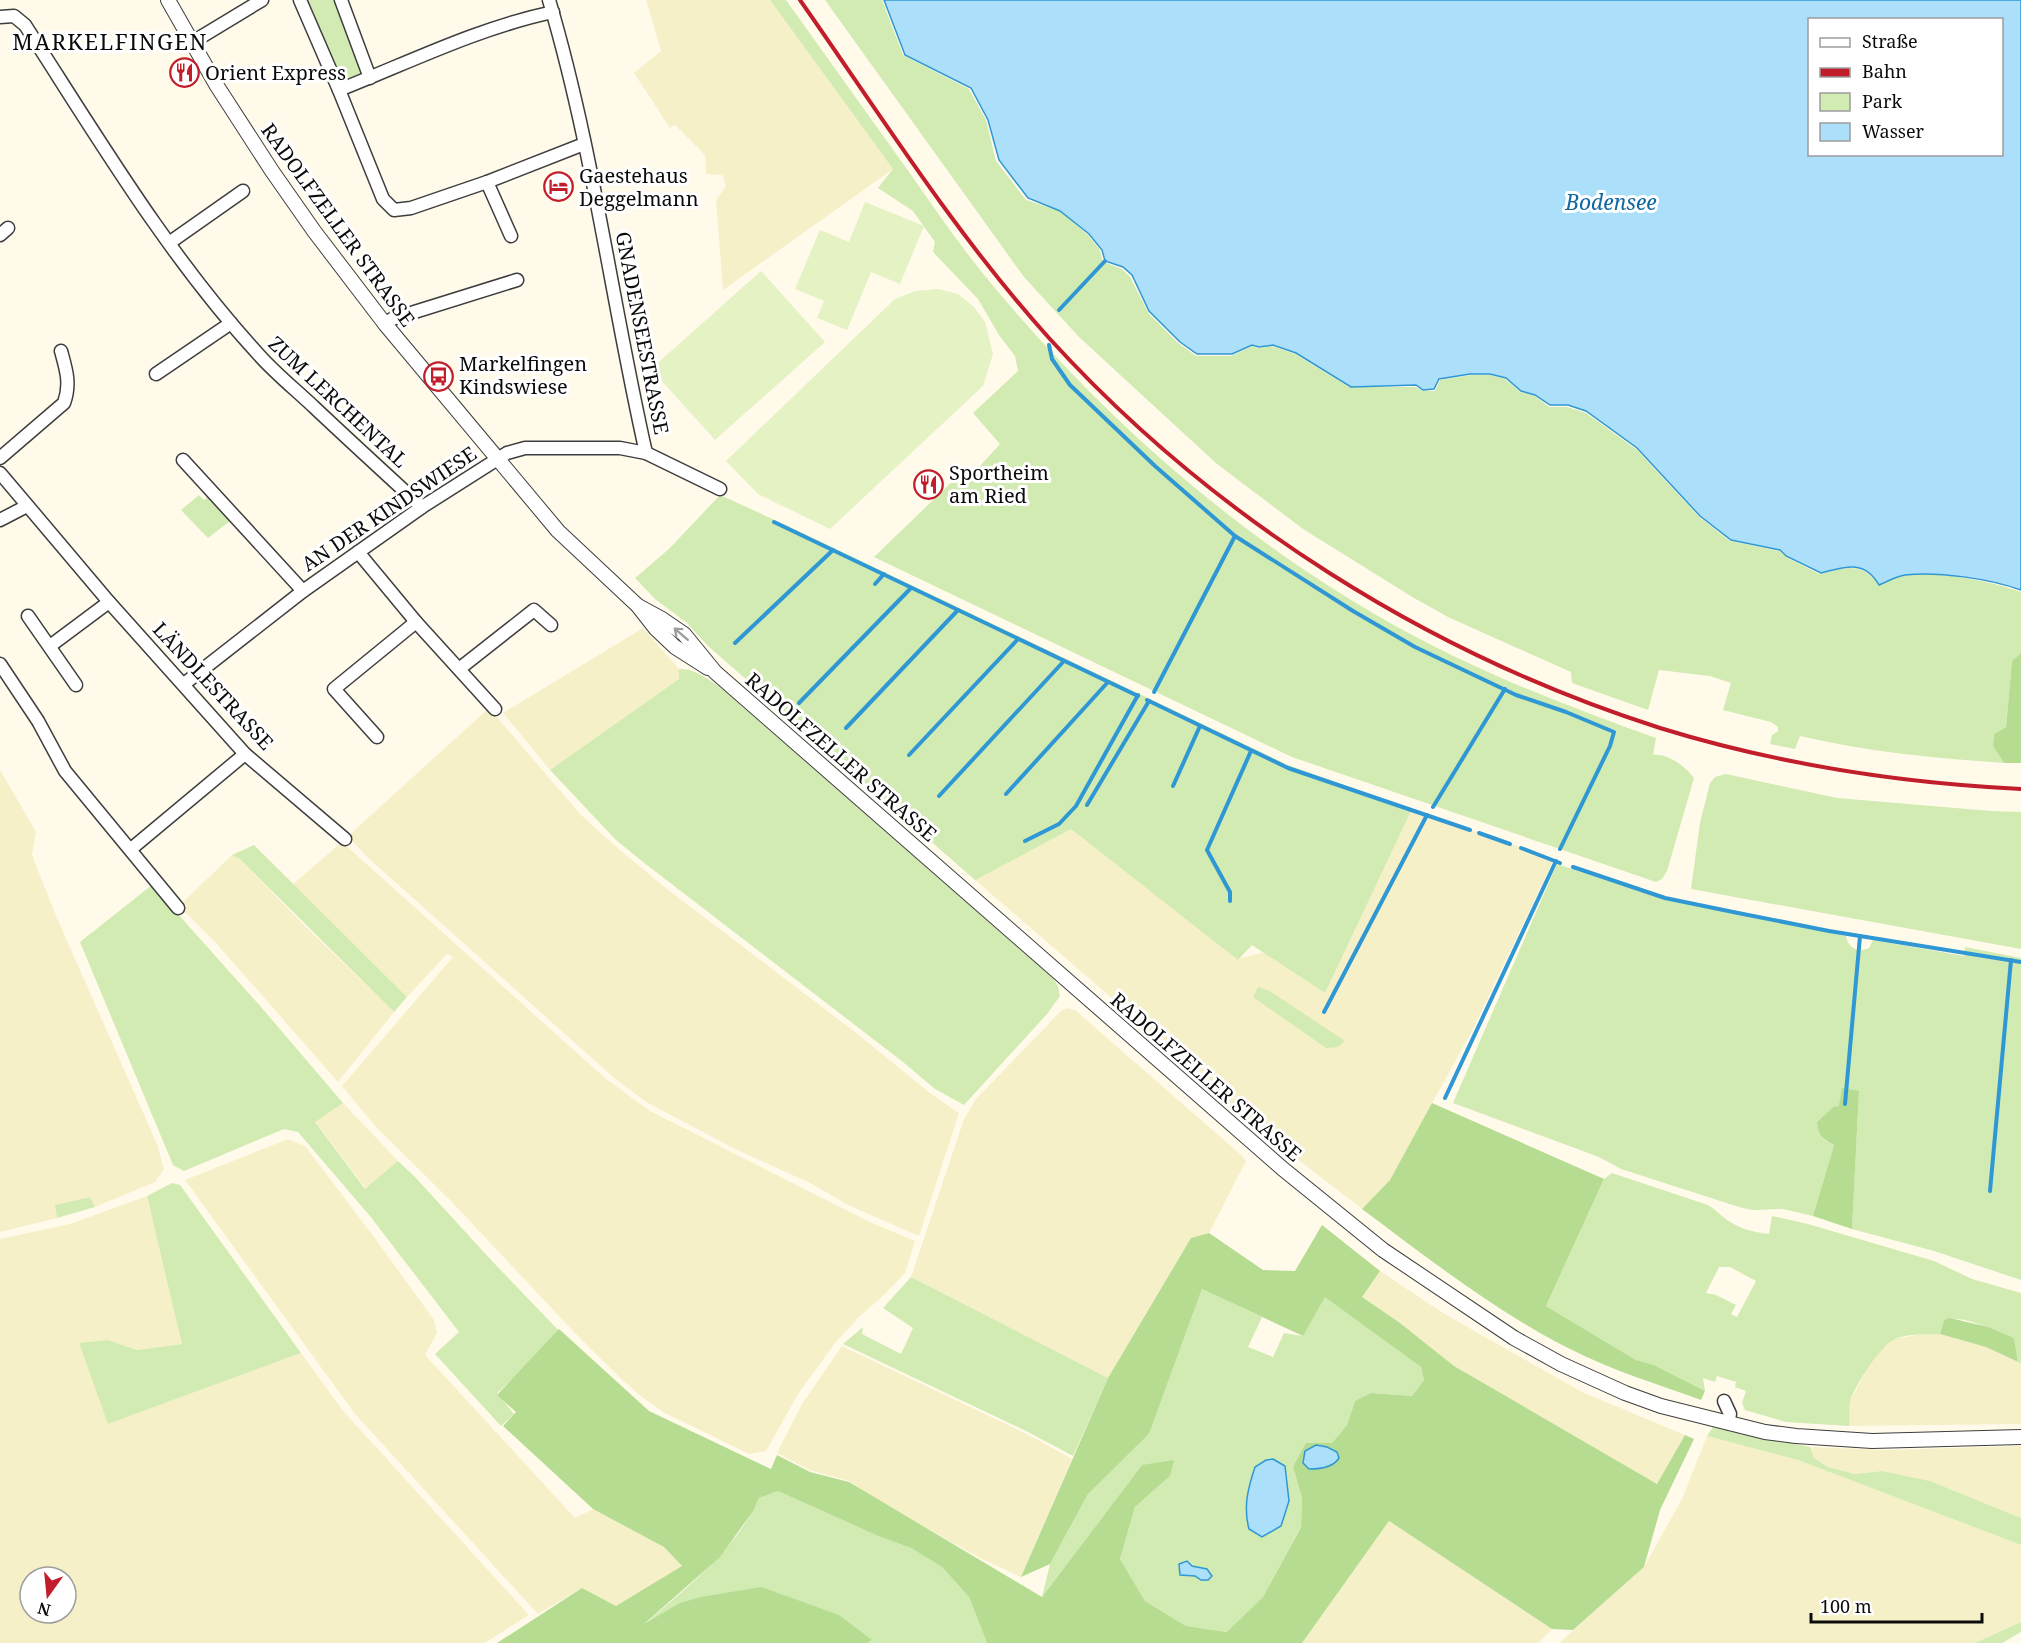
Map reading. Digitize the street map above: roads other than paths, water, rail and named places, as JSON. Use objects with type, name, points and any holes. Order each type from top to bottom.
[{"type":"street","name":"RADOLFZELLER STRASSE","points":[[168,0],[217,86],[314,231],[384,324],[558,531],[638,606],[684,634],[715,672],[1237,1131],[1335,1213],[1375,1244],[1514,1338],[1561,1364],[1660,1406],[1728,1423],[1796,1436],[1872,1441],[2021,1437]]},
{"type":"street","points":[[191,43],[262,0]]},
{"type":"street","points":[[300,0],[384,200],[394,210],[411,208],[487,182],[584,144]]},
{"type":"street","points":[[341,0],[370,78]]},
{"type":"street","points":[[339,90],[458,40],[551,6]]},
{"type":"street","name":"GNADENSEESTRASSE","points":[[551,6],[571,80],[646,453],[720,489]]},
{"type":"street","name":"ZUM LERCHENTAL","points":[[0,17],[14,16],[25,25],[129,186],[169,243],[260,356],[422,507]]},
{"type":"street","points":[[487,182],[511,236]]},
{"type":"street","points":[[169,243],[243,191]]},
{"type":"street","points":[[384,324],[392,319],[517,280]]},
{"type":"street","points":[[156,374],[231,322]]},
{"type":"street","points":[[0,459],[64,403],[68,392],[68,382],[61,351]]},
{"type":"street","points":[[497,459],[507,453],[525,448],[620,448],[646,453]]},
{"type":"street","name":"AN DER KINDSWIESE","points":[[184,684],[303,591],[422,507],[497,459]]},
{"type":"street","name":"AN DER KINDSWIESE","points":[[183,460],[303,591]]},
{"type":"street","name":"LÄNDLESTRASSE","points":[[0,473],[109,602],[245,754],[345,839]]},
{"type":"street","points":[[0,520],[27,506]]},
{"type":"street","points":[[358,552],[416,622],[495,710]]},
{"type":"street","points":[[50,646],[109,602]]},
{"type":"street","points":[[459,669],[534,610],[551,625]]},
{"type":"street","points":[[28,616],[76,685]]},
{"type":"street","points":[[377,737],[334,689],[416,622]]},
{"type":"street","points":[[0,664],[38,721],[65,771],[178,908]]},
{"type":"street","points":[[131,849],[245,754]]},
{"type":"street","points":[[1724,1401],[1730,1414],[1728,1423]]},
{"type":"water","name":"Bodensee","points":[[884,0],[2021,0],[2021,590],[1979,579],[1933,574],[1902,576],[1879,585],[1867,571],[1860,568],[1846,567],[1821,573],[1786,556],[1780,550],[1731,540],[1700,516],[1637,448],[1586,411],[1568,405],[1550,405],[1535,395],[1521,391],[1506,378],[1490,374],[1470,374],[1439,379],[1434,389],[1423,390],[1416,385],[1351,387],[1296,353],[1273,345],[1259,347],[1252,345],[1232,354],[1197,354],[1180,342],[1149,311],[1132,275],[1123,267],[1105,261],[1102,250],[1089,234],[1060,211],[1028,198],[999,160],[988,120],[971,88],[905,55]]},
{"type":"water","points":[[1316,1445],[1337,1452],[1339,1458],[1330,1466],[1309,1469],[1303,1463],[1305,1451]]},
{"type":"water","points":[[1273,1459],[1285,1466],[1289,1501],[1281,1526],[1262,1537],[1249,1529],[1246,1513],[1247,1498],[1255,1467],[1266,1460]]},
{"type":"water","points":[[1187,1561],[1192,1566],[1207,1569],[1212,1576],[1208,1580],[1201,1580],[1195,1576],[1180,1575],[1179,1564]]},
{"type":"waterway","points":[[1059,310],[1105,261]]},
{"type":"waterway","points":[[1049,345],[1052,359],[1070,385],[1155,466],[1235,536],[1353,611],[1415,647],[1516,695],[1614,732],[1610,746],[1560,849]]},
{"type":"waterway","points":[[774,522],[1138,696]]},
{"type":"waterway","points":[[1154,692],[1235,536]]},
{"type":"waterway","points":[[735,643],[833,550]]},
{"type":"waterway","points":[[875,584],[884,574]]},
{"type":"waterway","points":[[799,703],[911,588]]},
{"type":"waterway","points":[[846,728],[958,610]]},
{"type":"waterway","points":[[909,755],[1018,639]]},
{"type":"waterway","points":[[939,796],[1064,661]]},
{"type":"waterway","points":[[1006,794],[1108,682]]},
{"type":"waterway","points":[[1433,807],[1505,689]]},
{"type":"waterway","points":[[1025,841],[1059,824],[1076,806],[1138,695]]},
{"type":"waterway","points":[[1147,700],[1288,768],[1470,830]]},
{"type":"waterway","points":[[1087,805],[1149,701]]},
{"type":"waterway","points":[[1173,786],[1200,726]]},
{"type":"waterway","points":[[1230,901],[1230,892],[1207,850],[1251,751]]},
{"type":"waterway","points":[[1324,1012],[1427,815]]},
{"type":"waterway","points":[[1479,833],[1510,844]]},
{"type":"waterway","points":[[1521,848],[1560,863]]},
{"type":"waterway","points":[[1445,1098],[1556,861]]},
{"type":"waterway","points":[[1573,867],[1665,898],[1829,931],[2021,962]]},
{"type":"waterway","points":[[1845,1104],[1860,936]]},
{"type":"waterway","points":[[1990,1191],[2011,960]]},
{"type":"railway","points":[[800,0],[950,215],[1049,338],[1113,403],[1181,464],[1253,521],[1329,573],[1408,620],[1490,661],[1574,697],[1660,728],[1749,752],[1839,770],[1930,782],[2021,789]]},
{"type":"place","name":"Orient Express","points":[[184,73]]},
{"type":"place","name":"Gaestehaus Deggelmann","points":[[558,187]]},
{"type":"place","name":"Markelfingen Kindswiese","points":[[438,376]]},
{"type":"place","name":"Sportheim am Ried","points":[[928,485]]},
{"type":"district","name":"MARKELFINGEN","points":[[110,42]]}]
